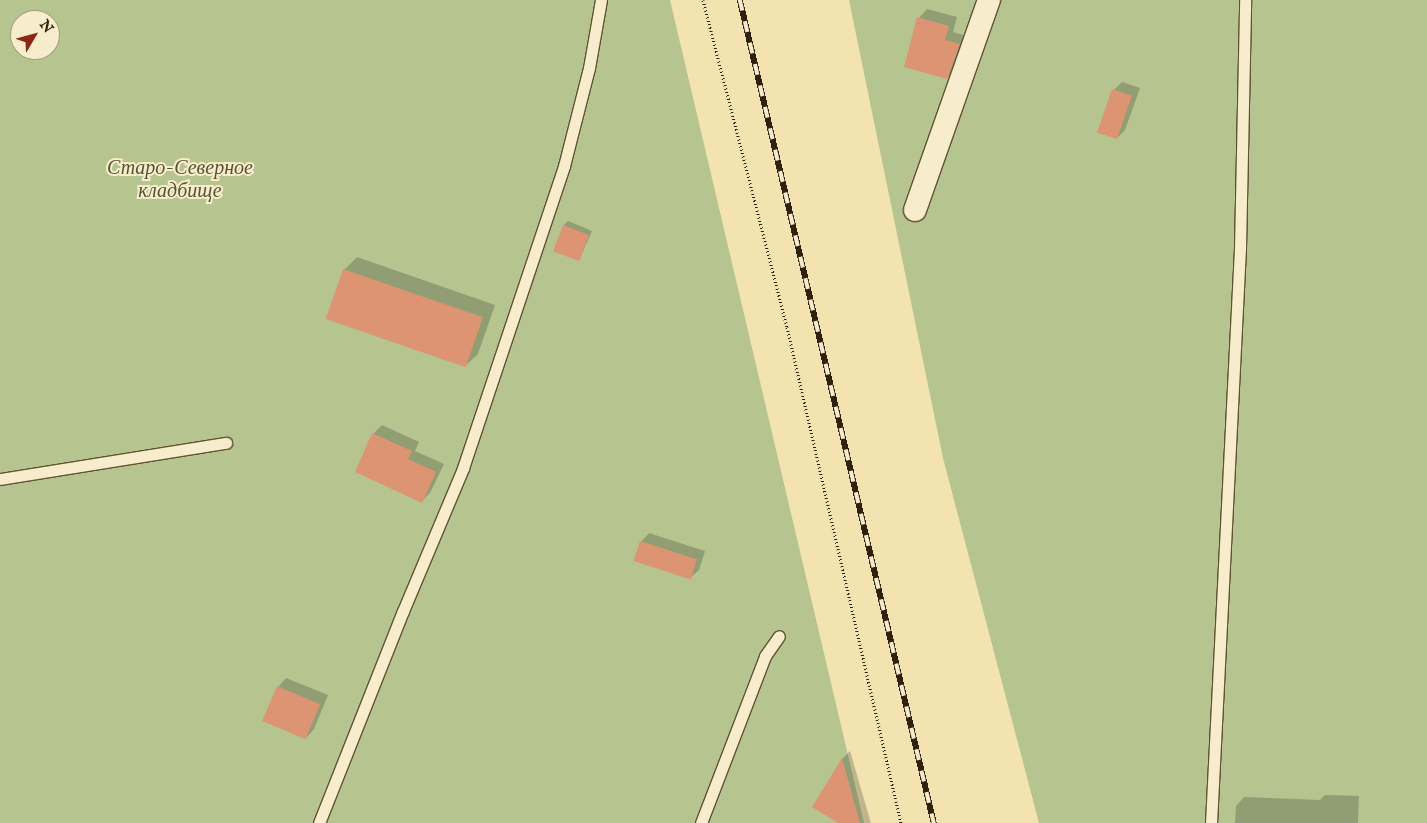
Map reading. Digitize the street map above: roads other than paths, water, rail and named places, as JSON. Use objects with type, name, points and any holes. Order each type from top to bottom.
[{"type":"street","points":[[915,210],[989,0]]},
{"type":"lane","points":[[319,823],[467,458],[564,166],[589,68],[601,0]]},
{"type":"lane","points":[[1212,823],[1239,258],[1245,0]]},
{"type":"lane","points":[[0,479],[226,443]]},
{"type":"lane","points":[[701,823],[765,656],[779,636]]},
{"type":"railway","points":[[740,0],[934,823]]},
{"type":"park label","name":"Старо-Северное кладбище","points":[[180,180]]}]
